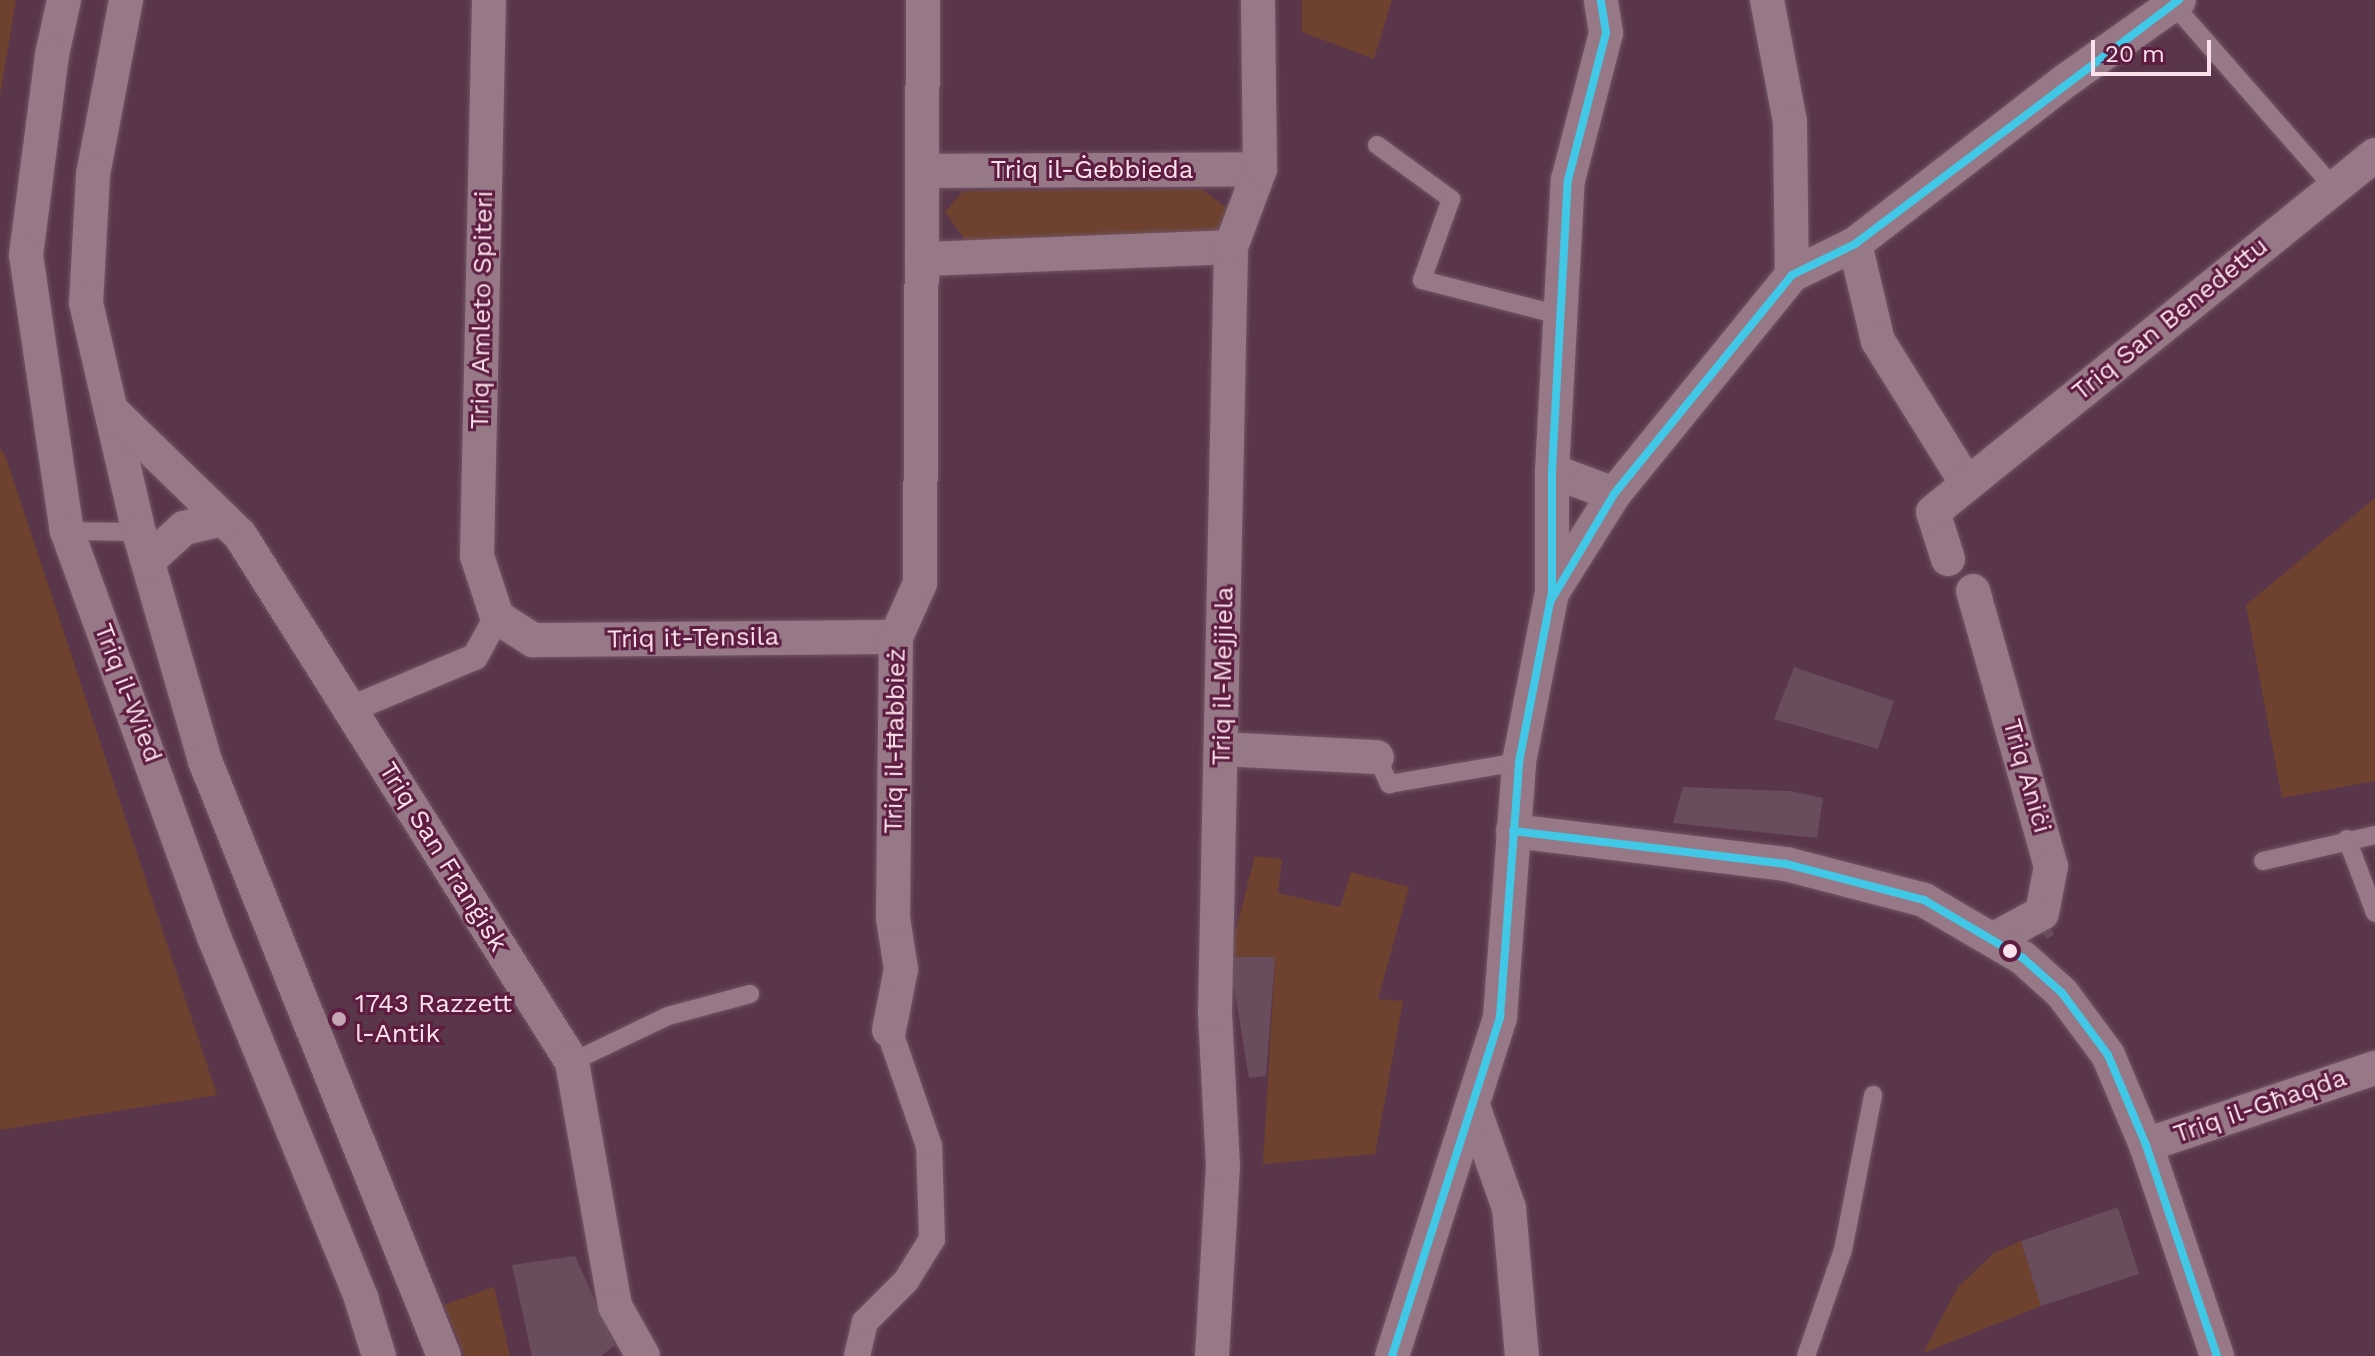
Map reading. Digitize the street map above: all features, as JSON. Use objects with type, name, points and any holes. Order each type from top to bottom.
[{"type":"street","name":"Triq il-Wied","points":[[64,0],[26,255],[67,531],[214,937],[361,1298],[379,1356]]},
{"type":"street","points":[[114,413],[86,303],[93,175],[126,0]]},
{"type":"street","name":"Triq Amleto Spiteri","points":[[489,0],[477,556],[497,617]]},
{"type":"street","name":"Triq il-Ħabbież","points":[[857,1356],[865,1322],[906,1281],[932,1239],[929,1146],[889,1030],[901,969],[893,918],[896,637],[920,583],[923,0]]},
{"type":"street","name":"Triq il-Mejjiela","points":[[1212,1356],[1223,1166],[1215,1012],[1231,247],[1260,169],[1258,0]]},
{"type":"street","points":[[1392,1356],[1500,1017],[1519,762],[1552,593],[1552,471],[1563,316],[1568,180],[1606,33],[1601,0]]},
{"type":"street","points":[[1767,0],[1790,122],[1792,275]]},
{"type":"street","points":[[1552,593],[1614,494],[1792,275],[1855,244],[2176,2]]},
{"type":"street","name":"Triq San Benedettu","points":[[1967,484],[2375,155]]},
{"type":"street","name":"Triq il-Ġebbieda","points":[[924,171],[1260,169]]},
{"type":"street","points":[[1855,244],[1878,341],[1967,484],[1933,512],[1948,559]]},
{"type":"street","points":[[922,259],[1231,247]]},
{"type":"street","name":"Triq il-Wied","points":[[114,413],[144,546],[205,761],[444,1356]]},
{"type":"street","name":"Triq San Franġisk","points":[[114,413],[240,535],[572,1062],[615,1306],[643,1356]]},
{"type":"street","points":[[1552,471],[1614,494]]},
{"type":"street","points":[[144,546],[184,528],[223,519]]},
{"type":"street","name":"Triq Aniċi","points":[[1973,591],[2051,866],[2042,913],[1996,938]]},
{"type":"street","points":[[351,709],[475,657],[497,617]]},
{"type":"street","name":"Triq it-Tensila","points":[[497,617],[533,640],[896,637]]},
{"type":"street","points":[[1222,749],[1377,757]]},
{"type":"street","points":[[1513,831],[1786,864],[1924,900],[1996,938],[2062,993],[2108,1055],[2146,1145],[2217,1356]]},
{"type":"street","name":"Triq il-Għaqda","points":[[2146,1145],[2375,1068]]},
{"type":"street","points":[[1473,1106],[1509,1208],[1522,1356]]},
{"type":"lane","points":[[2176,2],[2333,187]]},
{"type":"lane","points":[[1377,145],[1451,199],[1422,280],[1563,316]]},
{"type":"lane","points":[[67,531],[144,546]]},
{"type":"lane","points":[[1377,757],[1389,784],[1519,762]]},
{"type":"lane","points":[[2263,861],[2347,839],[2375,835]]},
{"type":"lane","points":[[2347,839],[2375,913]]},
{"type":"lane","points":[[572,1062],[668,1016],[750,994]]},
{"type":"lane","points":[[1806,1356],[1843,1250],[1873,1095]]},
{"type":"shaded area","points":[[0,0],[16,0],[0,96]]},
{"type":"shaded area","points":[[1302,0],[1392,0],[1374,59],[1302,32]]},
{"type":"shaded area","points":[[1202,189],[1228,209],[1218,230],[966,241],[945,212],[963,191]]},
{"type":"shaded area","points":[[0,448],[5,455],[217,1095],[0,1130]]},
{"type":"shaded area","points":[[2375,498],[2375,781],[2282,798],[2246,605]]},
{"type":"shaded area","points":[[1255,856],[1282,859],[1278,893],[1340,907],[1351,872],[1409,887],[1378,999],[1403,1001],[1375,1154],[1263,1164],[1275,958],[1229,957]]},
{"type":"shaded area","points":[[2021,1241],[2041,1306],[1923,1353],[1958,1287],[1994,1253]]},
{"type":"shaded area","points":[[494,1287],[510,1356],[465,1356],[444,1305]]},
{"type":"building","points":[[1794,667],[1894,701],[1878,749],[1774,719]]},
{"type":"building","points":[[1683,787],[1790,791],[1823,798],[1817,838],[1673,823]]},
{"type":"building","points":[[2044,914],[2054,935],[2046,939],[2036,918]]},
{"type":"building","points":[[1229,957],[1275,957],[1266,1076],[1249,1078]]},
{"type":"building","points":[[2118,1207],[2139,1274],[2041,1306],[2021,1241]]},
{"type":"building","points":[[575,1256],[615,1345],[601,1356],[532,1356],[512,1265]]},
{"type":"transit line","points":[[1392,1356],[1500,1017],[1519,762],[1552,593],[1552,471],[1568,180],[1606,33],[1601,0]]},
{"type":"transit line","points":[[1550,602],[1614,494],[1792,275],[1855,244],[2179,0]]},
{"type":"transit line","points":[[1513,831],[1786,864],[1924,900],[2023,958],[2062,993],[2108,1055],[2146,1145],[2217,1356]]},
{"type":"place","name":"1743 Razzett l-Antik","points":[[339,1019]]}]
